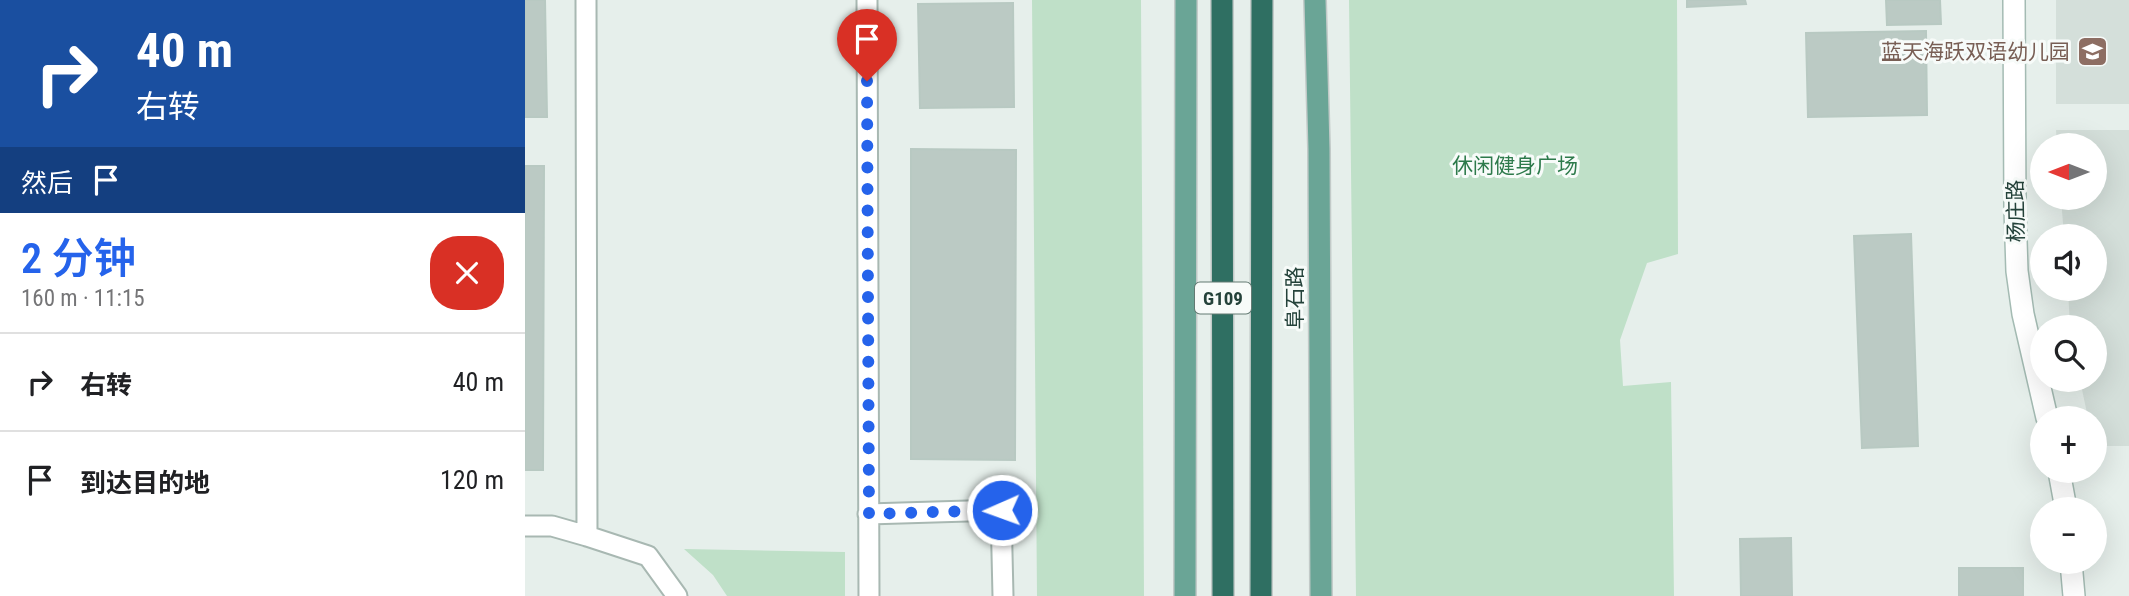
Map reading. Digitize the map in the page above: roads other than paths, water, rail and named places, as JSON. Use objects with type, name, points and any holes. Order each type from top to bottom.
[{"type":"highway","name":"G109","points":[[1222,0],[1223,596]]},
{"type":"highway","name":"阜石路","points":[[1261,596],[1262,0]]},
{"type":"main road","points":[[1185,596],[1186,0]]},
{"type":"main road","name":"阜石路","points":[[1315,0],[1319,149],[1321,596]]},
{"type":"street","points":[[586,0],[587,536]]},
{"type":"street","points":[[867,0],[869,596]]},
{"type":"street","name":"杨庄路","points":[[2014,0],[2017,271],[2023,314],[2044,406]]},
{"type":"street","points":[[869,514],[1002,510],[1003,596]]},
{"type":"street","points":[[525,526],[552,526],[648,556],[677,596]]},
{"type":"street","points":[[2072,574],[2074,596]]},
{"type":"place","name":"蓝天海跃双语幼儿园","points":[[2093,52]]},
{"type":"park label","name":"休闲健身广场","points":[[1515,166]]}]
